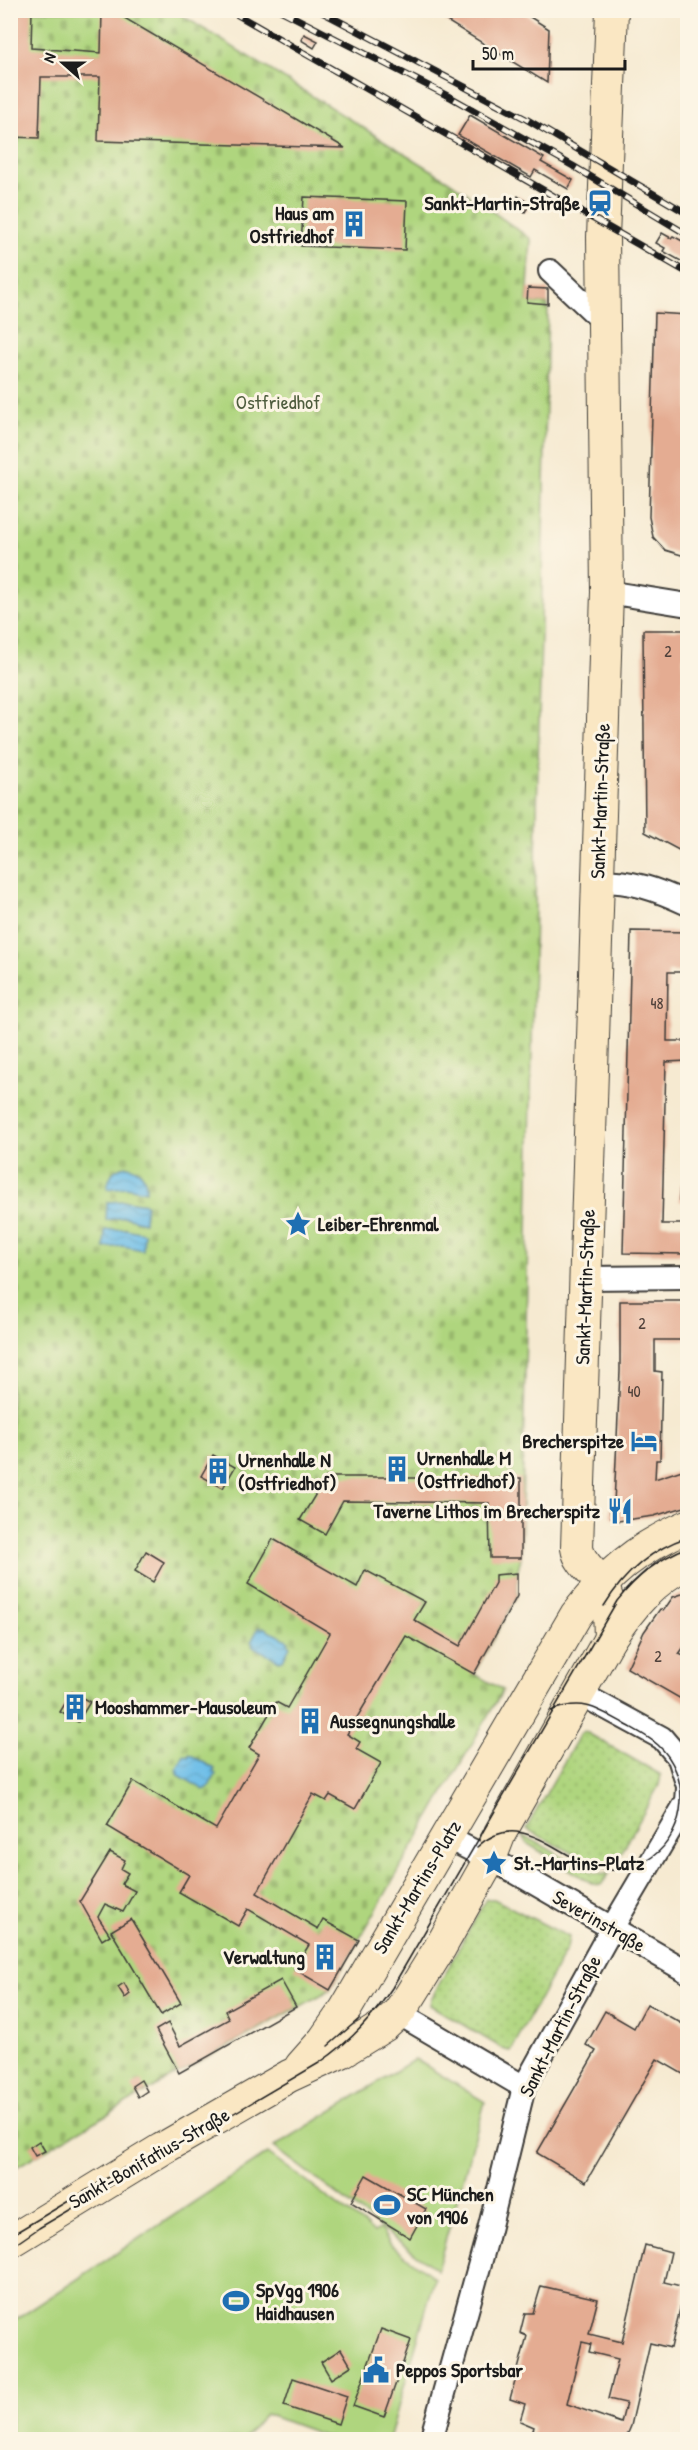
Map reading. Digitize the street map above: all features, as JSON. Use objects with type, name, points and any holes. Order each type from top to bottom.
[{"type":"main road","name":"Sankt-Martin-Straße","points":[[601,1583],[578,1555],[577,1548],[607,592],[603,321],[604,161],[612,10]]},
{"type":"main road","name":"Sankt-Martins-Platz","points":[[289,2076],[307,2060],[338,2020],[576,1616],[601,1583],[630,1557],[687,1526]]},
{"type":"main road","points":[[289,2076],[341,2052],[385,2025],[398,2013],[441,1946],[489,1859],[500,1833],[610,1638],[630,1608],[652,1585],[687,1562]]},
{"type":"main road","points":[[610,1638],[608,1600],[601,1583],[652,1585]]},
{"type":"main road","name":"Sankt-Bonifatius-Straße","points":[[10,2242],[75,2201],[289,2076]]},
{"type":"street","points":[[550,271],[603,321]]},
{"type":"street","points":[[607,592],[687,606]]},
{"type":"street","points":[[598,881],[634,883],[658,890],[687,904]]},
{"type":"street","points":[[585,1278],[687,1277]]},
{"type":"street","points":[[579,1693],[662,1738],[679,1758],[687,1787],[687,1801],[612,1928]]},
{"type":"street","name":"Severinstraße","points":[[446,1837],[489,1859],[687,1972]]},
{"type":"street","name":"Sankt-Martin-Straße","points":[[431,2439],[488,2238],[524,2087],[612,1928]]},
{"type":"street","points":[[398,2013],[524,2087]]},
{"type":"green space","name":"Ostfriedhof","points":[[11,11],[175,11],[449,181],[531,239],[527,302],[548,304],[521,1558],[517,1573],[517,1596],[474,1674],[503,1690],[330,1990],[179,2073],[11,2170]]},
{"type":"green space","points":[[584,1731],[661,1775],[659,1785],[614,1866],[600,1866],[590,1862],[526,1829],[580,1734]]},
{"type":"green space","points":[[523,1836],[575,1865],[597,1873],[609,1874],[601,1885],[593,1884],[528,1844]]},
{"type":"green space","points":[[486,1899],[494,1899],[569,1937],[567,1948],[511,2051],[505,2050],[430,2005],[431,1999]]},
{"type":"green space","points":[[415,2059],[485,2102],[437,2270],[274,2147]]},
{"type":"green space","name":"SpVgg 1906 Haidhausen","points":[[268,2153],[374,2232],[380,2229],[392,2246],[435,2278],[389,2439],[334,2439],[265,2414],[244,2439],[11,2440],[11,2323]]},
{"type":"water","points":[[128,1166],[142,1174],[146,1191],[126,1187],[107,1189],[113,1173],[119,1168]]},
{"type":"water","points":[[126,1201],[146,1204],[144,1222],[125,1217],[106,1220],[107,1202]]},
{"type":"water","points":[[125,1229],[144,1233],[143,1250],[123,1246],[104,1248],[105,1230]]},
{"type":"water","points":[[259,1627],[289,1641],[290,1646],[283,1660],[279,1661],[252,1646],[251,1642]]},
{"type":"water","points":[[189,1754],[215,1769],[213,1772],[216,1774],[208,1788],[204,1790],[177,1774],[179,1771],[176,1770],[184,1755],[188,1757]]},
{"type":"building","points":[[10,10],[32,10],[31,48],[101,53],[102,10],[111,10],[345,148],[98,141],[100,77],[41,77],[39,138],[10,137]]},
{"type":"building","points":[[429,10],[519,10],[549,29],[547,83]]},
{"type":"building","points":[[304,34],[318,41],[314,48],[301,40]]},
{"type":"building","points":[[686,67],[688,67],[688,121],[684,120]]},
{"type":"building","points":[[470,115],[544,158],[541,162],[573,180],[568,189],[535,170],[531,177],[458,135]]},
{"type":"building","points":[[518,196],[530,204],[525,212],[512,204]]},
{"type":"building","name":"Haus am Ostfriedhof","points":[[304,197],[407,201],[405,250],[301,246]]},
{"type":"building","points":[[662,233],[688,244],[688,265],[663,251],[665,248],[656,243]]},
{"type":"building","points":[[528,288],[548,289],[548,304],[527,302]]},
{"type":"building","points":[[655,313],[688,315],[688,557],[665,550],[653,537],[649,517]]},
{"type":"building","points":[[643,630],[688,630],[688,657],[683,656],[684,777],[688,798],[688,855],[645,832]]},
{"type":"building","points":[[631,931],[688,932],[688,972],[668,972],[667,1041],[688,1041],[688,1061],[666,1062],[662,1224],[688,1224],[688,1254],[623,1253]]},
{"type":"building","points":[[680,1183],[688,1184],[688,1202],[679,1201]]},
{"type":"building","points":[[620,1301],[688,1301],[688,1340],[655,1340],[655,1371],[662,1372],[660,1460],[656,1460],[655,1479],[688,1468],[688,1506],[654,1516],[618,1521],[611,1517],[610,1510],[614,1504],[620,1371]]},
{"type":"building","name":"Urnenhalle N (Ostfriedhof)","points":[[213,1455],[235,1467],[223,1488],[201,1476]]},
{"type":"building","points":[[388,1460],[406,1461],[406,1478],[521,1478],[521,1558],[490,1558],[489,1503],[343,1501],[325,1534],[300,1520],[326,1477],[388,1477]]},
{"type":"building","name":"Aussegnungshalle","points":[[273,1539],[357,1587],[365,1570],[425,1602],[414,1620],[460,1646],[495,1583],[495,1575],[517,1573],[517,1596],[474,1674],[406,1636],[347,1734],[360,1742],[356,1749],[381,1763],[355,1809],[330,1795],[326,1801],[313,1794],[257,1893],[318,1929],[323,1920],[359,1940],[330,1990],[294,1969],[309,1945],[248,1909],[238,1926],[179,1892],[189,1875],[107,1826],[133,1781],[216,1829],[259,1754],[249,1748],[276,1702],[287,1708],[330,1633],[248,1584]]},
{"type":"building","points":[[146,1551],[164,1562],[153,1582],[135,1571]]},
{"type":"building","points":[[688,1592],[688,1641],[679,1654],[688,1658],[688,1703],[627,1668],[644,1632],[660,1609],[664,1610],[673,1597]]},
{"type":"building","name":"Mooshammer-Mausoleum","points":[[72,1692],[90,1702],[78,1722],[60,1712]]},
{"type":"building","points":[[110,1852],[125,1860],[121,1869],[128,1873],[121,1884],[135,1891],[123,1912],[105,1904],[98,1917],[110,1935],[102,1940],[80,1901]]},
{"type":"building","points":[[131,1919],[181,2003],[161,2015],[111,1931]]},
{"type":"building","points":[[281,1980],[296,2007],[179,2073],[156,2030],[168,2023],[180,2046],[229,2019],[225,2011]]},
{"type":"building","points":[[124,1983],[130,1994],[125,1998],[118,1987]]},
{"type":"building","points":[[647,2004],[688,2027],[688,2077],[657,2059],[586,2182],[537,2153],[596,2051],[586,2045],[605,2011],[634,2028]]},
{"type":"building","points":[[141,2080],[147,2091],[138,2097],[132,2086]]},
{"type":"building","points":[[39,2141],[45,2151],[35,2156],[30,2147]]},
{"type":"building","points":[[366,2175],[426,2209],[410,2238],[351,2202]]},
{"type":"building","points":[[645,2245],[671,2252],[664,2282],[685,2287],[671,2348],[650,2343],[631,2426],[625,2440],[530,2440],[534,2427],[520,2421],[525,2404],[510,2399],[527,2336],[520,2333],[525,2313],[533,2313],[541,2286],[598,2299],[589,2334],[622,2342]],"holes":[[[582,2342],[591,2344],[589,2352],[618,2359],[608,2399],[626,2403],[621,2423],[567,2404]]]},
{"type":"building","points":[[381,2329],[411,2340],[384,2417],[353,2406]]},
{"type":"building","points":[[341,2349],[351,2366],[331,2379],[321,2362]]},
{"type":"building","points":[[293,2378],[347,2396],[338,2424],[284,2406]]},
{"type":"tram line","points":[[604,1606],[620,1583],[650,1555],[688,1537]]},
{"type":"tram line","points":[[10,2248],[39,2228],[319,2063],[360,2029],[392,1988],[617,1601],[649,1569],[688,1547]]},
{"type":"tram line","points":[[477,1847],[499,1834],[520,1833],[540,1839],[582,1862],[603,1869],[627,1869],[652,1857],[673,1833],[681,1802],[680,1787],[669,1757],[658,1745],[646,1736],[589,1706],[572,1705],[551,1711]]},
{"type":"tram line","points":[[328,2046],[359,2019]]},
{"type":"tram line","points":[[10,2236],[124,2168]]},
{"type":"railway","points":[[229,10],[688,273]]},
{"type":"railway","points":[[280,10],[452,98],[573,166],[688,235]]},
{"type":"railway","points":[[318,10],[526,119],[688,214]]},
{"type":"place","name":"Sankt-Martin-Straße","points":[[600,203]]},
{"type":"place","name":"Haus am Ostfriedhof","points":[[354,224]]},
{"type":"place","name":"Leiber-Ehrenmal","points":[[298,1224]]},
{"type":"place","name":"Brecherspitze","points":[[644,1441]]},
{"type":"place","name":"Urnenhalle M (Ostfriedhof)","points":[[397,1469]]},
{"type":"place","name":"Urnenhalle N (Ostfriedhof)","points":[[218,1471]]},
{"type":"place","name":"Taverne Lithos im Brecherspitz","points":[[620,1511]]},
{"type":"place","name":"Mooshammer-Mausoleum","points":[[75,1707]]},
{"type":"place","name":"Aussegnungshalle","points":[[310,1721]]},
{"type":"place","name":"St.-Martins-Platz","points":[[494,1863]]},
{"type":"place","name":"Verwaltung","points":[[325,1957]]},
{"type":"place","name":"SC München von 1906","points":[[387,2205]]},
{"type":"place","name":"SpVgg 1906 Haidhausen","points":[[236,2301]]},
{"type":"place","name":"Peppos Sportsbar","points":[[376,2370]]}]
